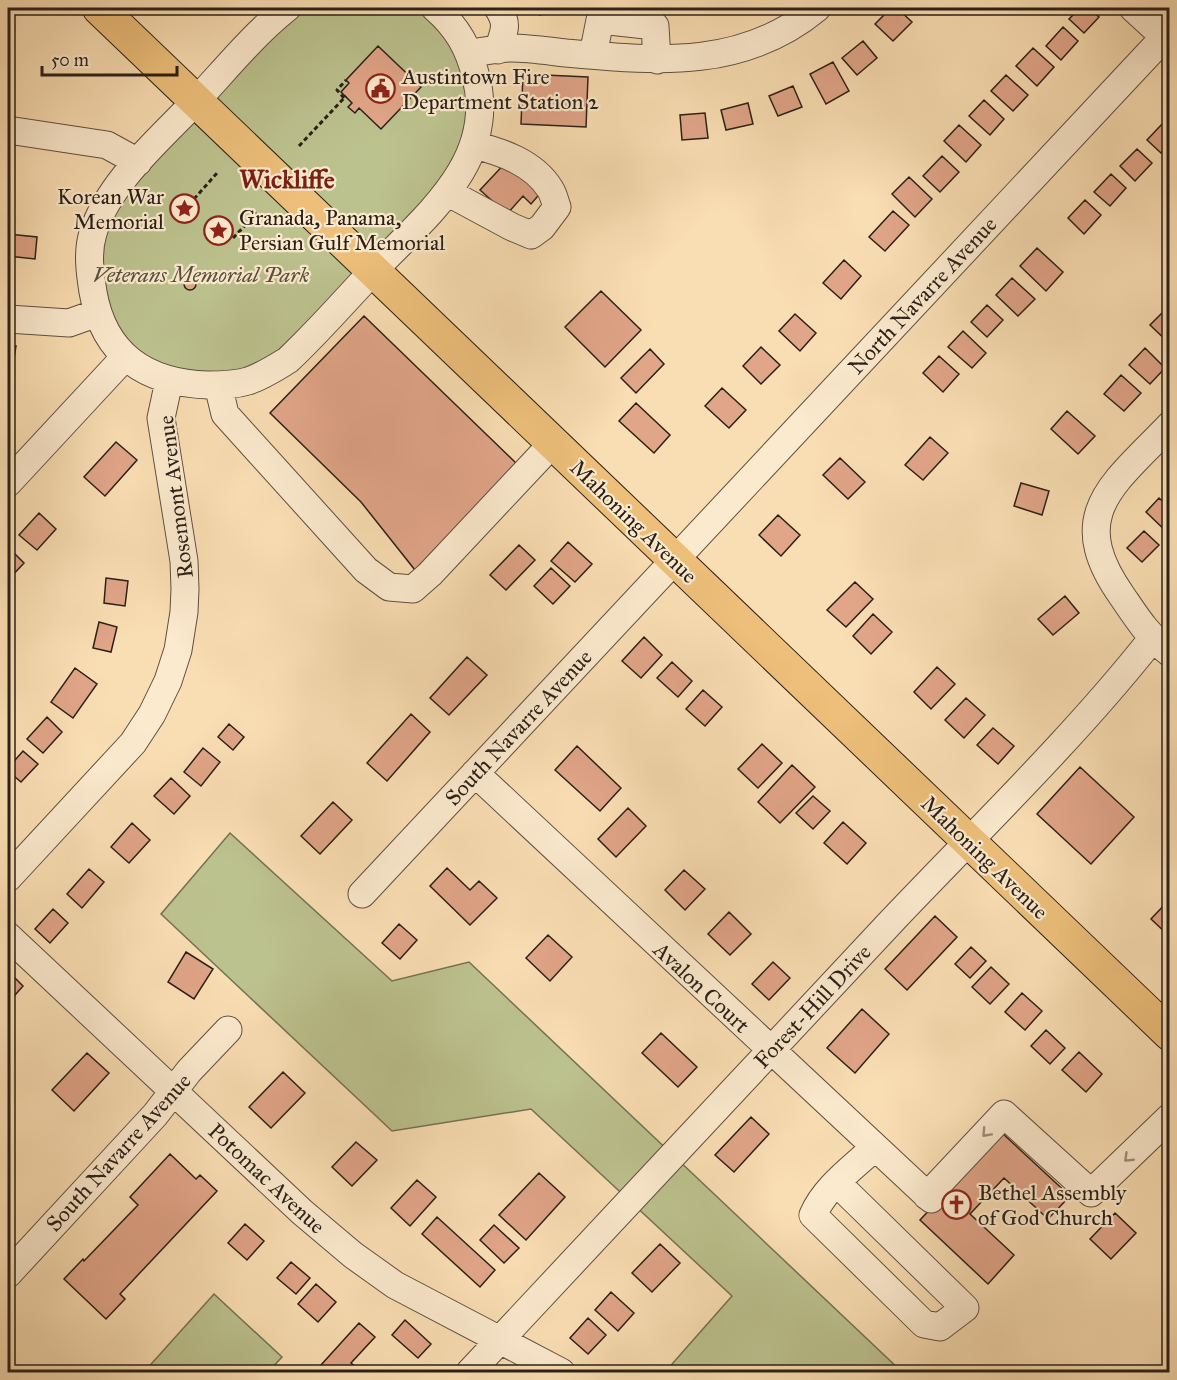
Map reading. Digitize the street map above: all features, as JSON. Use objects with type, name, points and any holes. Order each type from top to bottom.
[{"type":"main road","name":"Mahoning Avenue","points":[[99,8],[1170,1034]]},
{"type":"street","points":[[498,8],[505,19],[498,50]]},
{"type":"street","points":[[470,53],[510,48],[657,60],[714,55],[738,49],[776,34],[817,8]]},
{"type":"street","points":[[1133,8],[1168,37]]},
{"type":"street","points":[[277,11],[138,162],[110,196],[101,211],[93,234],[90,266],[97,313],[106,333],[125,357],[169,381],[229,385],[270,372],[288,360],[447,192],[465,168],[474,145],[480,110],[477,82],[470,53],[443,10]]},
{"type":"street","points":[[594,55],[599,14],[655,26],[657,60]]},
{"type":"street","name":"North Navarre Avenue","points":[[675,560],[1168,37]]},
{"type":"street","points":[[8,130],[107,145],[138,162]]},
{"type":"street","points":[[447,192],[531,235],[542,227],[557,207],[550,189],[536,173],[507,154],[474,145]]},
{"type":"street","points":[[8,319],[69,323],[97,313]]},
{"type":"street","points":[[8,483],[125,357]]},
{"type":"street","name":"Rosemont Avenue","points":[[8,878],[133,743],[152,714],[168,681],[178,650],[185,589],[184,561],[161,418],[169,381]]},
{"type":"street","points":[[218,385],[225,414],[366,570],[389,587],[413,589],[430,574],[553,443]]},
{"type":"street","points":[[1161,646],[1107,572],[1097,550],[1096,522],[1111,488],[1170,425]]},
{"type":"street","name":"South Navarre Avenue","points":[[362,894],[675,560]]},
{"type":"street","name":"Forest-Hill Drive","points":[[470,1372],[968,840],[1068,736],[1161,646]]},
{"type":"street","name":"Avalon Court","points":[[475,773],[929,1198],[1004,1114],[1091,1193],[1170,1117]]},
{"type":"street","name":"Potomac Avenue","points":[[8,936],[302,1212],[353,1255],[395,1285],[561,1372]]},
{"type":"street","name":"South Navarre Avenue","points":[[8,1274],[154,1115],[189,1071],[228,1030]]},
{"type":"street","points":[[837,1183],[965,1308],[940,1327],[924,1324],[813,1215],[820,1199],[837,1183],[875,1148]]},
{"type":"path","points":[[299,146],[345,97],[337,90],[346,80]]},
{"type":"path","points":[[194,199],[217,173]]},
{"type":"path","points":[[233,238],[258,212]]},
{"type":"green space","name":"Veterans Memorial Park","points":[[287,8],[435,8],[470,53],[465,168],[247,381],[136,365],[113,344],[93,234]]},
{"type":"green space","points":[[230,833],[392,981],[469,962],[902,1372],[665,1372],[732,1296],[531,1109],[392,1131],[161,914]]},
{"type":"green space","points":[[214,1294],[282,1357],[268,1372],[144,1372]]},
{"type":"building","points":[[536,8],[557,8],[540,15]]},
{"type":"building","points":[[891,8],[897,8],[912,22],[893,41],[875,24]]},
{"type":"building","points":[[1080,8],[1089,8],[1099,17],[1084,33],[1069,19]]},
{"type":"building","points":[[1063,27],[1078,41],[1061,60],[1046,46]]},
{"type":"building","points":[[863,41],[877,58],[857,75],[842,58]]},
{"type":"building","name":"Austintown Fire Department Station 2","points":[[378,46],[421,87],[381,129],[359,108],[355,113],[348,107],[352,103],[341,92],[349,83],[346,80]]},
{"type":"building","points":[[1033,48],[1054,67],[1037,86],[1016,66]]},
{"type":"building","points":[[833,62],[849,91],[826,104],[810,74]]},
{"type":"building","points":[[523,74],[588,77],[586,127],[521,124]]},
{"type":"building","points":[[1006,75],[1028,95],[1013,111],[991,91]]},
{"type":"building","points":[[793,86],[802,107],[778,116],[769,96]]},
{"type":"building","points":[[984,100],[1004,119],[990,135],[969,116]]},
{"type":"building","points":[[748,103],[753,124],[726,130],[721,110]]},
{"type":"building","points":[[705,113],[708,138],[682,140],[680,115]]},
{"type":"building","points":[[1163,123],[1170,129],[1170,144],[1161,153],[1147,140]]},
{"type":"building","points":[[959,125],[981,145],[966,162],[944,141]]},
{"type":"building","points":[[1137,149],[1152,163],[1135,181],[1120,166]]},
{"type":"building","points":[[942,156],[959,172],[940,192],[923,176]]},
{"type":"building","points":[[509,159],[543,190],[531,204],[523,196],[507,214],[480,190]]},
{"type":"building","points":[[1111,174],[1126,188],[1110,206],[1094,192]]},
{"type":"building","points":[[909,177],[932,199],[915,217],[892,194]]},
{"type":"building","points":[[1085,200],[1101,215],[1084,234],[1068,218]]},
{"type":"building","points":[[893,211],[909,225],[885,251],[869,237]]},
{"type":"building","points":[[8,234],[37,237],[35,259],[8,256]]},
{"type":"building","points":[[1037,248],[1063,272],[1046,291],[1020,266]]},
{"type":"building","points":[[844,260],[861,276],[841,299],[823,283]]},
{"type":"building","points":[[192,278],[196,284],[192,290],[188,290],[184,282]]},
{"type":"building","points":[[1012,278],[1035,299],[1018,316],[996,295]]},
{"type":"building","points":[[601,291],[641,330],[605,367],[565,327]]},
{"type":"building","points":[[987,305],[1003,320],[987,337],[971,322]]},
{"type":"building","points":[[1165,310],[1170,314],[1170,344],[1150,325]]},
{"type":"building","points":[[795,314],[816,333],[800,351],[779,331]]},
{"type":"building","points":[[364,316],[517,464],[415,570],[361,502],[270,413]]},
{"type":"building","points":[[963,331],[986,353],[972,368],[948,347]]},
{"type":"building","points":[[8,345],[16,346],[10,384],[8,384]]},
{"type":"building","points":[[761,347],[780,365],[761,384],[743,366]]},
{"type":"building","points":[[1145,348],[1165,368],[1150,384],[1129,365]]},
{"type":"building","points":[[650,349],[664,364],[636,393],[621,378]]},
{"type":"building","points":[[939,356],[959,374],[943,392],[923,373]]},
{"type":"building","points":[[1121,375],[1141,393],[1124,411],[1104,394]]},
{"type":"building","points":[[722,388],[746,410],[729,428],[705,406]]},
{"type":"building","points":[[636,403],[670,435],[654,453],[619,421]]},
{"type":"building","points":[[1067,411],[1095,436],[1078,454],[1051,429]]},
{"type":"building","points":[[930,437],[948,453],[923,480],[905,465]]},
{"type":"building","points":[[116,442],[137,460],[105,496],[84,477]]},
{"type":"building","points":[[840,458],[865,482],[848,499],[823,475]]},
{"type":"building","points":[[1021,483],[1049,491],[1042,515],[1014,506]]},
{"type":"building","points":[[1159,498],[1170,508],[1170,535],[1146,512]]},
{"type":"building","points":[[39,513],[56,529],[37,550],[19,535]]},
{"type":"building","points":[[778,515],[800,535],[781,556],[759,535]]},
{"type":"building","points":[[1144,531],[1159,545],[1142,562],[1127,548]]},
{"type":"building","points":[[568,542],[592,564],[575,582],[551,561]]},
{"type":"building","points":[[519,545],[535,560],[506,590],[490,575]]},
{"type":"building","points":[[9,548],[24,563],[8,580],[8,550]]},
{"type":"building","points":[[551,568],[570,586],[553,604],[534,586]]},
{"type":"building","points":[[106,578],[128,581],[125,606],[104,603]]},
{"type":"building","points":[[855,582],[873,599],[846,627],[827,610]]},
{"type":"building","points":[[1065,596],[1079,613],[1053,635],[1038,619]]},
{"type":"building","points":[[873,614],[892,632],[871,654],[853,636]]},
{"type":"building","points":[[99,622],[117,627],[111,652],[93,648]]},
{"type":"building","points":[[644,637],[662,655],[641,678],[622,661]]},
{"type":"building","points":[[467,657],[487,675],[449,715],[430,698]]},
{"type":"building","points":[[672,662],[692,681],[678,697],[657,678]]},
{"type":"building","points":[[937,667],[955,684],[931,709],[914,692]]},
{"type":"building","points":[[75,668],[97,684],[73,718],[51,702]]},
{"type":"building","points":[[703,690],[722,707],[705,726],[686,709]]},
{"type":"building","points":[[966,698],[985,715],[964,738],[945,720]]},
{"type":"building","points":[[411,714],[430,732],[387,781],[367,763]]},
{"type":"building","points":[[47,717],[62,732],[43,753],[27,739]]},
{"type":"building","points":[[229,724],[244,737],[233,750],[218,737]]},
{"type":"building","points":[[993,728],[1014,746],[998,764],[977,745]]},
{"type":"building","points":[[762,744],[782,763],[758,788],[738,769]]},
{"type":"building","points":[[577,746],[621,788],[600,811],[555,770]]},
{"type":"building","points":[[203,748],[220,762],[201,786],[184,772]]},
{"type":"building","points":[[23,751],[38,764],[21,782],[8,771],[8,768]]},
{"type":"building","points":[[792,765],[815,787],[780,823],[758,802]]},
{"type":"building","points":[[1080,767],[1134,817],[1091,864],[1037,814]]},
{"type":"building","points":[[171,778],[190,796],[174,814],[154,796]]},
{"type":"building","points":[[813,796],[830,811],[813,829],[796,813]]},
{"type":"building","points":[[333,802],[352,820],[320,854],[301,836]]},
{"type":"building","points":[[628,808],[646,826],[616,857],[598,839]]},
{"type":"building","points":[[843,822],[866,843],[847,864],[824,843]]},
{"type":"building","points":[[132,823],[150,840],[129,863],[111,847]]},
{"type":"building","points":[[447,868],[470,890],[479,881],[497,898],[470,925],[430,886]]},
{"type":"building","points":[[89,869],[104,882],[82,908],[67,894]]},
{"type":"building","points":[[684,870],[705,889],[685,910],[665,890]]},
{"type":"building","points":[[1170,899],[1170,932],[1167,934],[1151,919]]},
{"type":"building","points":[[53,909],[68,923],[50,943],[35,929]]},
{"type":"building","points":[[729,912],[751,934],[730,955],[708,934]]},
{"type":"building","points":[[935,916],[957,937],[907,990],[885,969]]},
{"type":"building","points":[[399,924],[417,940],[400,959],[382,943]]},
{"type":"building","points":[[548,935],[572,957],[550,981],[526,958]]},
{"type":"building","points":[[971,947],[986,961],[970,978],[955,964]]},
{"type":"building","points":[[186,952],[213,969],[194,999],[168,982]]},
{"type":"building","points":[[773,962],[790,978],[769,1000],[752,984]]},
{"type":"building","points":[[991,967],[1009,984],[990,1004],[972,987]]},
{"type":"building","points":[[8,971],[23,986],[8,1003]]},
{"type":"building","points":[[1022,993],[1042,1011],[1025,1030],[1005,1012]]},
{"type":"building","points":[[862,1009],[889,1034],[855,1073],[827,1048]]},
{"type":"building","points":[[1046,1030],[1065,1048],[1050,1064],[1031,1046]]},
{"type":"building","points":[[661,1033],[697,1067],[678,1087],[642,1053]]},
{"type":"building","points":[[1079,1052],[1102,1074],[1086,1092],[1062,1070]]},
{"type":"building","points":[[87,1053],[109,1073],[74,1111],[52,1090]]},
{"type":"building","points":[[283,1072],[305,1093],[271,1128],[249,1107]]},
{"type":"building","points":[[751,1117],[769,1134],[734,1172],[715,1155]]},
{"type":"building","name":"Bethel Assembly of God Church","points":[[1002,1133],[1070,1196],[1048,1219],[1004,1178],[970,1214],[1014,1255],[988,1284],[920,1220]]},
{"type":"building","points":[[356,1142],[377,1160],[352,1186],[332,1167]]},
{"type":"building","points":[[170,1154],[196,1179],[200,1175],[217,1191],[120,1294],[125,1299],[106,1319],[64,1279],[138,1205],[130,1197]]},
{"type":"building","points":[[539,1173],[565,1197],[526,1240],[499,1215]]},
{"type":"building","points":[[417,1180],[436,1197],[410,1226],[391,1208]]},
{"type":"building","points":[[1115,1213],[1136,1233],[1111,1259],[1090,1239]]},
{"type":"building","points":[[437,1217],[495,1270],[480,1287],[422,1234]]},
{"type":"building","points":[[245,1224],[264,1241],[247,1260],[228,1243]]},
{"type":"building","points":[[494,1225],[519,1248],[504,1263],[480,1240]]},
{"type":"building","points":[[660,1244],[680,1263],[652,1292],[632,1273]]},
{"type":"building","points":[[291,1262],[310,1278],[296,1294],[277,1278]]},
{"type":"building","points":[[316,1284],[336,1302],[318,1322],[298,1304]]},
{"type":"building","points":[[611,1292],[634,1313],[618,1331],[595,1310]]},
{"type":"building","points":[[588,1318],[606,1335],[588,1354],[570,1338]]},
{"type":"building","points":[[405,1320],[431,1344],[418,1358],[392,1335]]},
{"type":"building","points":[[359,1323],[375,1337],[351,1363],[362,1372],[329,1372],[321,1365]]},
{"type":"place","name":"Austintown Fire Department Station 2","points":[[381,89]]},
{"type":"place","name":"Korean War Memorial","points":[[185,209]]},
{"type":"place","name":"Granada, Panama, Persian Gulf Memorial","points":[[218,230]]},
{"type":"place","name":"Bethel Assembly of God Church","points":[[957,1205]]},
{"type":"district","name":"Wickliffe","points":[[287,179]]}]
